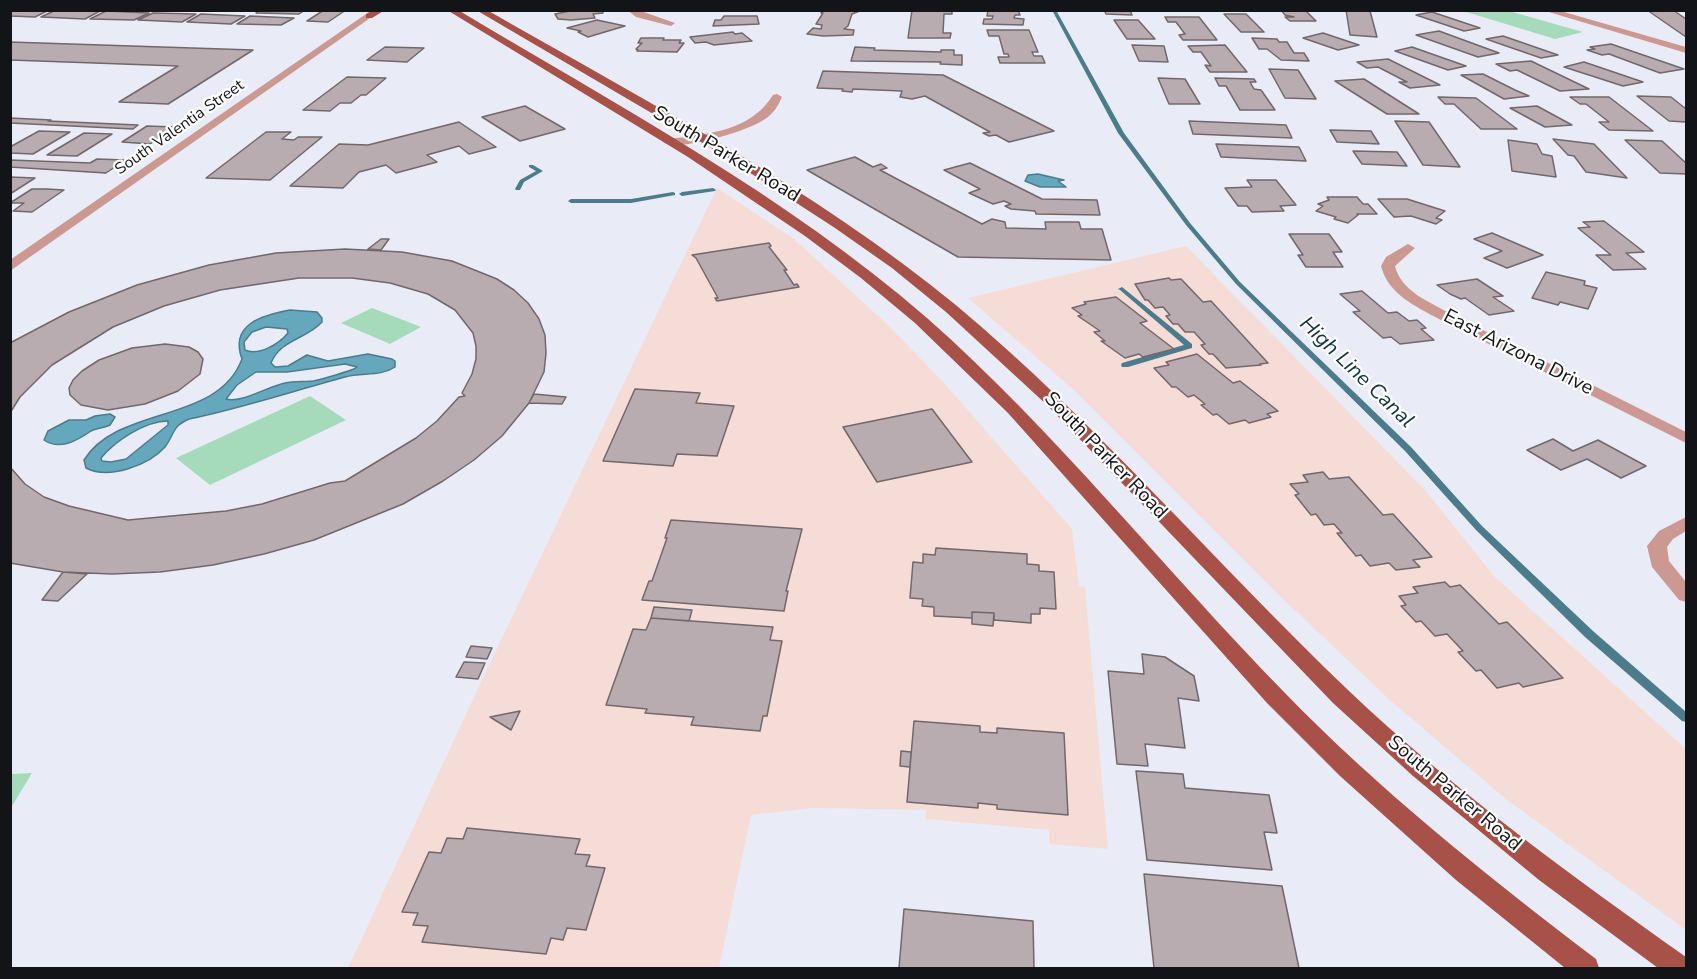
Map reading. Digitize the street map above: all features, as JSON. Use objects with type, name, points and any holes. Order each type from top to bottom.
[{"type":"main road","points":[[371,13],[381,10]]},
{"type":"main road","name":"South Parker Road","points":[[451,10],[669,142],[815,236],[859,268],[922,322],[1015,411],[1296,718],[1418,832],[1586,969]]},
{"type":"main road","name":"South Parker Road","points":[[480,10],[775,183],[848,230],[952,310],[1053,402],[1282,639],[1394,746],[1518,848],[1679,969]]},
{"type":"street","points":[[631,10],[639,15],[671,23]]},
{"type":"street","points":[[1546,10],[1686,50]]},
{"type":"street","name":"South Valentia Street","points":[[10,267],[371,13]]},
{"type":"street","points":[[669,142],[750,124],[772,109],[777,97]]},
{"type":"street","name":"East Arizona Drive","points":[[1408,248],[1391,260],[1388,266],[1392,279],[1408,295],[1454,321],[1686,438]]},
{"type":"street","points":[[1686,523],[1666,535],[1657,546],[1659,562],[1686,595]]},
{"type":"shaded area","points":[[717,188],[794,239],[888,325],[944,383],[1072,529],[1079,586],[1085,587],[1108,849],[1049,844],[1049,830],[926,819],[926,810],[813,808],[751,815],[719,968],[348,968],[479,686]]},
{"type":"shaded area","points":[[1186,246],[1425,490],[1495,577],[1686,749],[1686,930],[1507,800],[1392,702],[1285,601],[1075,391],[968,298]]},
{"type":"green space","points":[[1463,11],[1509,11],[1583,32],[1555,39]]},
{"type":"green space","points":[[372,308],[421,327],[390,344],[341,323]]},
{"type":"green space","points":[[310,396],[346,420],[210,485],[176,458]]},
{"type":"green space","points":[[32,773],[11,808],[11,774]]},
{"type":"water","points":[[1038,174],[1064,180],[1058,181],[1066,187],[1040,187],[1025,181],[1028,175]]},
{"type":"water","points":[[290,310],[317,312],[322,322],[281,349],[271,363],[275,367],[288,366],[307,355],[328,361],[368,354],[392,359],[395,361],[395,367],[383,372],[345,377],[248,405],[189,419],[176,428],[158,454],[139,465],[106,472],[86,468],[84,460],[100,443],[120,430],[190,405],[212,394],[230,380],[242,359],[239,347],[244,329],[260,318]],"holes":[[[266,327],[287,329],[288,333],[268,348],[256,351],[245,350],[244,342],[252,332]],[[345,364],[357,367],[313,381],[285,383],[247,397],[226,399],[237,385],[256,372],[287,372]],[[168,421],[168,425],[126,459],[102,461],[101,458],[122,439],[140,428]]]},
{"type":"water","points":[[110,414],[115,417],[110,425],[93,430],[75,441],[56,444],[44,440],[48,431],[69,420],[86,420]]},
{"type":"building","points":[[10,10],[49,10],[35,17],[10,16]]},
{"type":"building","points":[[56,10],[100,11],[85,19],[41,17]]},
{"type":"building","points":[[259,10],[305,10],[299,14],[256,13]]},
{"type":"building","points":[[324,10],[346,10],[328,22],[307,21]]},
{"type":"building","points":[[602,10],[603,13],[593,14],[595,18],[558,19],[555,14],[570,11]]},
{"type":"building","points":[[822,10],[862,10],[852,14],[848,26],[844,29],[854,30],[853,35],[807,34],[813,28],[821,29],[822,25],[816,24],[823,13],[821,13]]},
{"type":"building","points":[[912,10],[952,10],[952,14],[944,14],[943,33],[951,33],[950,38],[908,38]]},
{"type":"building","points":[[988,10],[1018,10],[1020,15],[1015,15],[1014,18],[1024,19],[1023,25],[983,24],[984,19],[992,19],[993,16],[987,16]]},
{"type":"building","points":[[1104,10],[1130,10],[1132,15],[1106,14]]},
{"type":"building","points":[[1281,10],[1305,10],[1316,21],[1290,21],[1285,17],[1294,17],[1285,15]]},
{"type":"building","points":[[1346,10],[1370,11],[1377,37],[1350,35]]},
{"type":"building","points":[[1647,10],[1673,10],[1686,19],[1686,37]]},
{"type":"building","points":[[106,11],[149,13],[134,20],[90,19]]},
{"type":"building","points":[[1432,12],[1480,28],[1464,31],[1416,15]]},
{"type":"building","points":[[153,13],[196,14],[182,22],[138,20]]},
{"type":"building","points":[[201,14],[245,16],[231,24],[187,22]]},
{"type":"building","points":[[1224,14],[1246,14],[1264,32],[1241,32]]},
{"type":"building","points":[[250,16],[294,18],[281,25],[237,24]]},
{"type":"building","points":[[724,16],[757,16],[759,24],[713,26],[715,20],[721,20]]},
{"type":"building","points":[[1165,17],[1199,17],[1217,40],[1183,40],[1179,35],[1185,34],[1176,22],[1168,22]]},
{"type":"building","points":[[597,20],[625,26],[588,37],[578,32],[581,31],[567,28]]},
{"type":"building","points":[[1114,20],[1138,20],[1155,39],[1127,39]]},
{"type":"building","points":[[987,30],[1029,30],[1038,52],[1032,52],[1034,56],[1042,56],[1045,63],[1000,63],[998,57],[1009,57],[1008,54],[1004,54],[999,36],[989,36]]},
{"type":"building","points":[[1439,31],[1499,53],[1478,57],[1416,35]]},
{"type":"building","points":[[742,33],[752,41],[714,45],[706,42],[695,43],[690,37]]},
{"type":"building","points":[[1323,33],[1359,45],[1338,50],[1303,38]]},
{"type":"building","points":[[1503,36],[1558,55],[1541,58],[1486,39]]},
{"type":"building","points":[[641,38],[664,38],[663,40],[681,40],[679,43],[684,43],[677,52],[637,51],[636,49],[642,43],[638,43]]},
{"type":"building","points":[[1252,38],[1277,39],[1279,42],[1287,42],[1294,53],[1304,53],[1309,61],[1281,60],[1267,49],[1259,49]]},
{"type":"building","points":[[10,42],[253,50],[168,104],[119,102],[178,66],[10,60]]},
{"type":"building","points":[[1611,44],[1684,69],[1660,73],[1609,54],[1602,55],[1587,50],[1595,49],[1590,47]]},
{"type":"building","points":[[1132,45],[1164,46],[1168,62],[1139,61]]},
{"type":"building","points":[[1225,45],[1247,72],[1210,72],[1205,65],[1211,66],[1201,52],[1193,52],[1188,46]]},
{"type":"building","points":[[385,47],[424,48],[407,62],[367,60]]},
{"type":"building","points":[[855,47],[875,48],[874,50],[941,52],[941,50],[954,50],[954,55],[962,55],[962,65],[940,64],[941,62],[851,61]]},
{"type":"building","points":[[1412,47],[1466,66],[1448,70],[1395,51]]},
{"type":"building","points":[[1388,59],[1440,85],[1410,88],[1399,82],[1407,82],[1378,67],[1367,68],[1357,62]]},
{"type":"building","points":[[1531,61],[1589,89],[1560,91],[1517,70],[1510,71],[1496,64]]},
{"type":"building","points":[[1584,62],[1643,82],[1623,86],[1564,67]]},
{"type":"building","points":[[1269,69],[1298,70],[1316,99],[1285,98]]},
{"type":"building","points":[[823,71],[943,75],[1054,131],[1009,142],[996,135],[989,136],[983,133],[990,132],[925,96],[912,99],[900,97],[902,91],[853,89],[852,92],[842,91],[843,89],[817,88]]},
{"type":"building","points":[[1483,74],[1529,96],[1504,99],[1461,75]]},
{"type":"building","points":[[347,77],[386,78],[366,95],[361,95],[351,103],[340,103],[330,111],[303,110]]},
{"type":"building","points":[[1158,78],[1185,79],[1200,104],[1169,104]]},
{"type":"building","points":[[1215,78],[1254,79],[1256,82],[1250,82],[1254,89],[1261,90],[1275,110],[1240,110],[1226,86],[1219,86]]},
{"type":"building","points":[[1364,79],[1419,114],[1387,114],[1335,81]]},
{"type":"building","points":[[1637,96],[1671,97],[1686,109],[1686,122],[1669,121]]},
{"type":"building","points":[[1438,97],[1476,98],[1517,129],[1481,129],[1454,104],[1445,104]]},
{"type":"building","points":[[1570,97],[1609,97],[1653,131],[1609,130],[1599,122],[1609,122],[1586,104],[1580,104]]},
{"type":"building","points":[[525,106],[565,129],[520,141],[482,117]]},
{"type":"building","points":[[1537,106],[1572,125],[1545,127],[1510,108]]},
{"type":"building","points":[[10,118],[138,125],[133,129],[10,123]]},
{"type":"building","points":[[1189,121],[1286,125],[1292,138],[1193,134]]},
{"type":"building","points":[[1395,121],[1429,122],[1460,167],[1423,165]]},
{"type":"building","points":[[459,122],[496,147],[469,154],[459,146],[427,155],[437,162],[396,173],[386,165],[359,172],[343,188],[290,186],[339,144],[368,145]]},
{"type":"building","points":[[147,126],[175,127],[150,144],[122,142]]},
{"type":"building","points":[[1330,130],[1371,131],[1379,144],[1337,142]]},
{"type":"building","points":[[39,131],[70,132],[33,154],[10,153],[10,147]]},
{"type":"building","points":[[266,132],[291,132],[282,139],[322,137],[270,180],[206,178]]},
{"type":"building","points":[[84,133],[112,134],[77,156],[47,155]]},
{"type":"building","points":[[1553,139],[1594,144],[1627,178],[1586,172],[1574,156],[1568,155]]},
{"type":"building","points":[[1508,140],[1537,144],[1542,154],[1552,156],[1556,177],[1512,171]]},
{"type":"building","points":[[1625,140],[1662,141],[1686,163],[1686,174],[1660,173]]},
{"type":"building","points":[[1216,144],[1299,147],[1306,161],[1221,157]]},
{"type":"building","points":[[1353,151],[1397,152],[1407,166],[1362,164]]},
{"type":"building","points":[[855,157],[873,167],[881,164],[887,168],[880,170],[982,224],[992,219],[1005,222],[1006,228],[1046,229],[1045,222],[1079,222],[1081,229],[1102,229],[1111,260],[958,257],[807,170]]},
{"type":"building","points":[[97,159],[125,160],[106,173],[10,167],[10,160],[90,163]]},
{"type":"building","points":[[970,163],[1042,199],[1097,200],[1100,215],[1036,214],[1035,211],[1011,209],[1005,206],[1011,204],[1004,201],[993,204],[969,193],[980,189],[944,170]]},
{"type":"building","points":[[10,177],[35,178],[10,194]]},
{"type":"building","points":[[1247,180],[1276,180],[1296,205],[1280,206],[1284,211],[1252,212],[1247,206],[1238,206],[1225,188],[1252,187]]},
{"type":"building","points":[[32,189],[64,190],[32,212],[13,211],[24,203],[10,203]]},
{"type":"building","points":[[1327,197],[1357,197],[1377,214],[1357,214],[1348,223],[1334,219],[1336,217],[1316,211],[1323,206],[1318,204],[1329,200]]},
{"type":"building","points":[[1378,199],[1407,199],[1445,211],[1436,218],[1442,220],[1436,224],[1411,216],[1394,217]]},
{"type":"building","points":[[1604,221],[1644,252],[1626,253],[1646,269],[1613,270],[1596,255],[1611,255],[1578,228],[1590,227],[1583,222]]},
{"type":"building","points":[[1492,233],[1543,255],[1507,268],[1484,258],[1502,251],[1474,239]]},
{"type":"building","points":[[1289,234],[1329,234],[1342,252],[1333,252],[1343,267],[1306,267],[1298,255],[1303,255]]},
{"type":"building","points":[[381,239],[389,239],[381,250],[368,249]]},
{"type":"building","points":[[769,243],[771,246],[769,247],[787,270],[784,270],[794,285],[797,284],[799,287],[717,301],[715,298],[718,298],[696,258],[692,255]]},
{"type":"building","points":[[345,249],[402,252],[452,261],[497,279],[528,303],[539,319],[545,335],[544,372],[529,403],[502,436],[474,460],[403,504],[314,540],[264,554],[213,565],[160,572],[112,574],[63,572],[10,563],[10,467],[25,484],[44,497],[69,506],[128,520],[226,511],[262,504],[330,483],[345,481],[416,438],[437,421],[459,397],[465,396],[462,393],[472,374],[476,359],[476,346],[473,333],[455,310],[428,294],[390,283],[352,278],[299,278],[220,290],[164,306],[113,327],[52,365],[20,397],[10,413],[10,343],[69,312],[137,285],[209,265],[276,253]]},
{"type":"building","points":[[1546,272],[1585,281],[1584,285],[1597,288],[1588,309],[1560,302],[1558,305],[1532,298]]},
{"type":"building","points":[[1169,278],[1171,280],[1181,279],[1203,302],[1211,301],[1268,363],[1226,368],[1201,345],[1205,344],[1194,332],[1185,332],[1178,324],[1173,324],[1166,316],[1170,315],[1163,307],[1155,308],[1148,300],[1145,300],[1135,284]]},
{"type":"building","points":[[1477,279],[1503,296],[1493,297],[1514,311],[1489,315],[1465,298],[1461,299],[1450,294],[1437,285]]},
{"type":"building","points":[[1362,291],[1388,313],[1397,312],[1409,321],[1417,320],[1426,328],[1421,329],[1434,340],[1400,344],[1391,337],[1383,338],[1353,312],[1360,311],[1340,294]]},
{"type":"building","points":[[1116,297],[1147,321],[1140,323],[1174,349],[1143,357],[1139,354],[1125,358],[1101,341],[1105,341],[1094,332],[1100,331],[1078,316],[1082,315],[1072,308],[1086,304],[1084,302]]},
{"type":"building","points":[[165,344],[189,347],[198,352],[203,359],[200,374],[178,391],[145,404],[108,410],[81,405],[70,395],[69,388],[73,380],[99,360],[132,348]]},
{"type":"building","points":[[1197,354],[1233,383],[1240,381],[1278,411],[1267,414],[1271,417],[1249,423],[1245,420],[1229,424],[1217,414],[1213,415],[1201,405],[1205,404],[1194,395],[1188,397],[1176,387],[1172,387],[1154,368],[1169,365],[1166,362]]},
{"type":"building","points":[[635,389],[700,393],[696,403],[734,406],[717,456],[677,454],[673,466],[603,461]]},
{"type":"building","points":[[534,394],[566,397],[562,404],[529,403]]},
{"type":"building","points":[[932,409],[972,462],[877,482],[843,427]]},
{"type":"building","points":[[1553,439],[1573,451],[1598,440],[1646,466],[1621,478],[1587,459],[1561,470],[1527,450]]},
{"type":"building","points":[[1323,472],[1329,479],[1349,477],[1383,515],[1393,514],[1432,557],[1413,560],[1420,567],[1396,570],[1389,563],[1370,566],[1361,555],[1356,556],[1337,533],[1342,533],[1334,524],[1324,525],[1316,514],[1311,515],[1295,495],[1299,494],[1290,484],[1308,482],[1303,475]]},
{"type":"building","points":[[671,520],[802,529],[786,591],[788,591],[784,611],[642,600],[649,581],[652,581]]},
{"type":"building","points":[[936,548],[1027,554],[1027,564],[1039,565],[1039,571],[1054,572],[1056,609],[1040,608],[1040,614],[1031,614],[1031,623],[994,620],[994,613],[972,612],[972,618],[934,616],[934,607],[922,606],[923,599],[910,598],[913,562],[923,563],[923,554],[935,555]]},
{"type":"building","points":[[63,572],[87,574],[58,601],[42,600]]},
{"type":"building","points":[[1445,582],[1450,587],[1460,585],[1499,624],[1507,622],[1563,678],[1523,687],[1519,683],[1497,688],[1481,670],[1476,671],[1458,652],[1463,651],[1447,634],[1435,636],[1421,621],[1416,622],[1401,606],[1406,605],[1399,596],[1418,593],[1413,587]]},
{"type":"building","points":[[654,607],[692,610],[689,621],[651,618]]},
{"type":"building","points":[[972,612],[994,613],[993,626],[972,624]]},
{"type":"building","points":[[651,618],[773,627],[770,640],[782,641],[767,716],[763,716],[760,731],[691,725],[694,717],[645,713],[647,709],[606,705],[633,629],[646,630]]},
{"type":"building","points":[[471,646],[492,648],[487,659],[466,657]]},
{"type":"building","points":[[1142,654],[1165,657],[1194,676],[1199,701],[1178,698],[1185,748],[1145,744],[1148,766],[1117,764],[1108,671],[1144,674]]},
{"type":"building","points":[[464,662],[485,663],[478,679],[456,677]]},
{"type":"building","points":[[520,711],[511,730],[490,717]]},
{"type":"building","points":[[914,721],[980,726],[980,732],[997,733],[997,728],[1064,733],[1068,815],[997,809],[997,805],[978,803],[978,808],[907,802]]},
{"type":"building","points":[[901,751],[911,752],[910,767],[900,766]]},
{"type":"building","points":[[1136,771],[1183,774],[1185,788],[1269,795],[1277,833],[1264,832],[1272,870],[1147,860]]},
{"type":"building","points":[[467,828],[580,839],[575,854],[590,855],[586,866],[605,868],[586,930],[567,928],[563,940],[551,938],[546,954],[422,942],[428,926],[413,925],[418,913],[402,912],[429,852],[441,853],[447,838],[463,839]]},
{"type":"building","points":[[1144,874],[1282,886],[1299,968],[1154,968]]},
{"type":"building","points":[[904,909],[1033,921],[1034,968],[899,968]]},
{"type":"waterway","name":"High Line Canal","points":[[1054,10],[1121,133],[1188,224],[1238,283],[1408,449],[1479,528],[1589,634],[1686,718]]},
{"type":"waterway","points":[[518,189],[522,181],[540,171],[531,166]]},
{"type":"waterway","points":[[682,194],[713,190]]},
{"type":"waterway","points":[[571,201],[631,201],[673,194]]},
{"type":"waterway","points":[[1122,289],[1189,346],[1125,365]]}]
